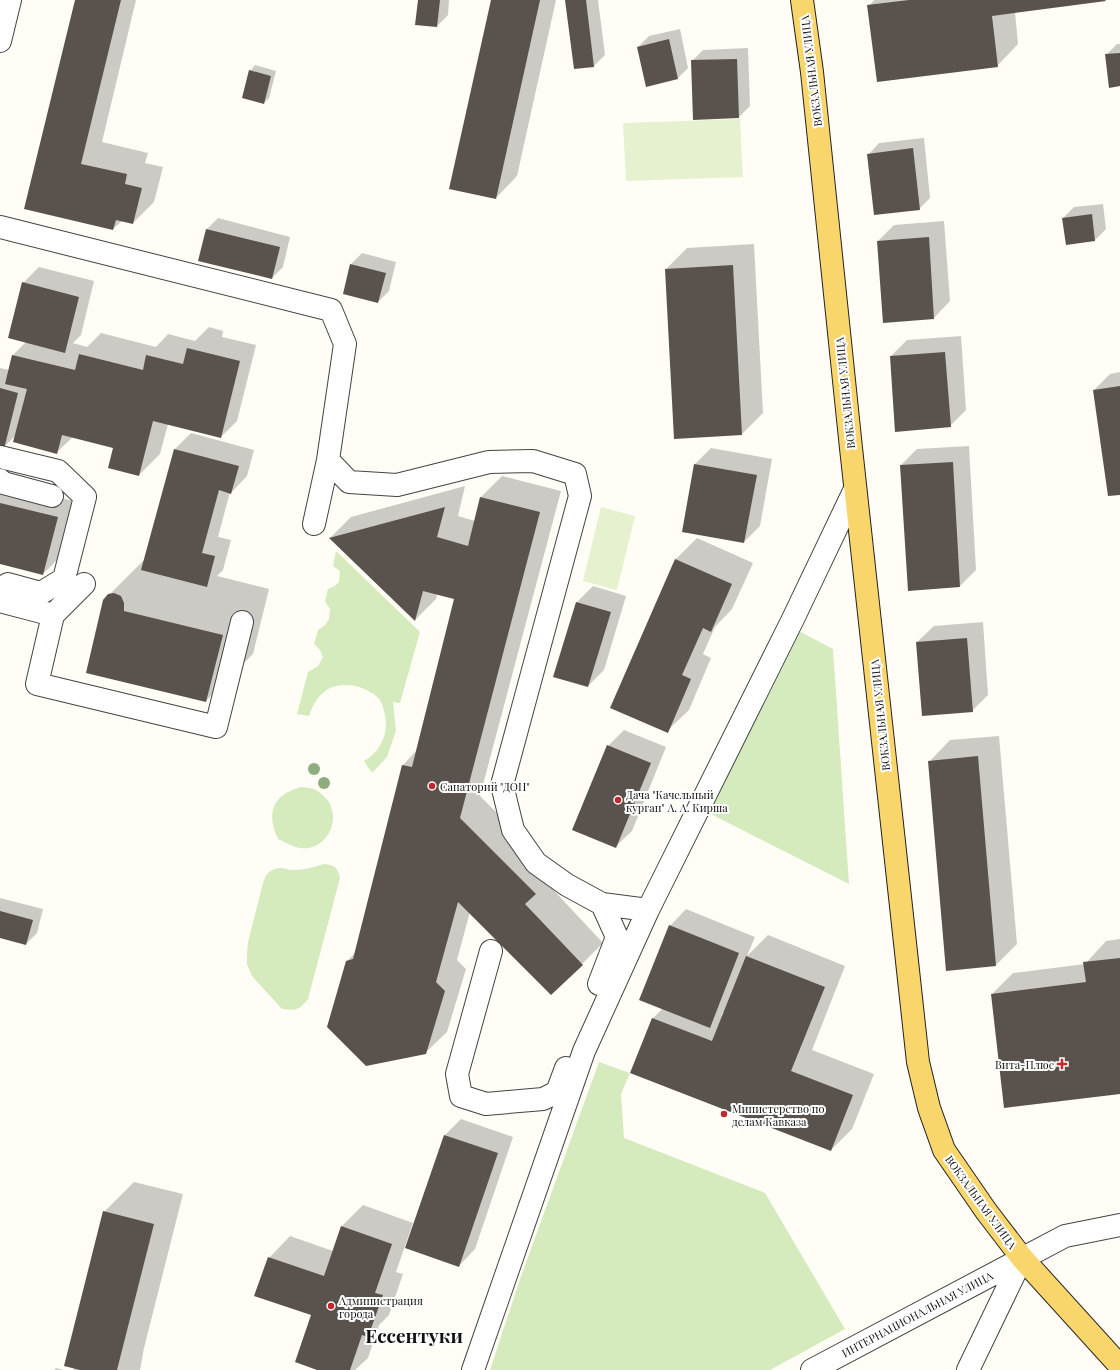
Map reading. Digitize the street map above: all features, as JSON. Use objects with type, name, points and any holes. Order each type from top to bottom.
[{"type":"main road","name":"ВОКЗАЛЬНАЯ УЛИЦА","points":[[802,0],[812,72],[855,489],[918,1062],[929,1108],[944,1150],[986,1212],[1022,1258],[1120,1366]]},
{"type":"street","points":[[0,41],[10,0]]},
{"type":"street","points":[[0,227],[331,310],[345,344],[328,460],[314,524]]},
{"type":"street","points":[[0,457],[58,472],[85,497],[64,579],[41,593],[8,584],[0,589]]},
{"type":"street","points":[[328,460],[349,482],[397,485],[489,462],[533,461],[575,474],[580,496],[502,785],[513,830],[536,863],[567,885],[602,904],[648,910]]},
{"type":"street","points":[[0,480],[0,482],[52,496]]},
{"type":"street","points":[[473,1370],[584,1051],[648,910],[789,626],[855,489]]},
{"type":"street","points":[[84,584],[53,615],[37,684],[216,727],[242,622]]},
{"type":"street","points":[[0,601],[53,615]]},
{"type":"street","points":[[491,951],[457,1074],[461,1096],[486,1104],[543,1099],[557,1092],[618,937],[602,904]]},
{"type":"street","name":"ИНТЕРНАЦИОНАЛЬНАЯ УЛИЦА","points":[[812,1370],[1065,1236],[1120,1225]]},
{"type":"street","points":[[968,1370],[1022,1258]]},
{"type":"green space","points":[[740,119],[743,177],[626,181],[623,123]]},
{"type":"green space","points":[[601,507],[635,516],[617,590],[583,581]]},
{"type":"green space","points":[[336,551],[420,632],[400,703],[393,702],[396,731],[387,757],[372,773],[364,761],[376,752],[380,746],[385,733],[386,718],[381,701],[372,693],[354,686],[341,685],[325,691],[314,704],[309,716],[297,714],[308,672],[318,666],[323,657],[320,650],[314,644],[318,630],[325,625],[329,619],[330,609],[325,601],[328,589],[335,586],[339,582],[340,571],[333,566]]},
{"type":"green space","points":[[795,629],[833,649],[849,884],[703,810]]},
{"type":"green space","points":[[302,787],[314,789],[321,793],[329,802],[333,812],[333,820],[328,835],[323,841],[309,848],[292,846],[278,839],[272,821],[272,813],[279,799],[292,790]]},
{"type":"green space","points":[[324,864],[331,865],[335,868],[340,878],[308,999],[297,1009],[282,1009],[252,976],[247,964],[248,942],[263,883],[269,872],[277,868],[297,870]]},
{"type":"green space","points":[[599,1062],[630,1073],[621,1094],[624,1138],[765,1193],[845,1329],[770,1370],[490,1370],[520,1279]]},
{"type":"building","points":[[75,0],[121,0],[81,164],[127,174],[125,184],[142,188],[133,224],[116,220],[113,230],[24,209]]},
{"type":"building","points":[[418,0],[440,0],[437,27],[415,25]]},
{"type":"building","points":[[491,0],[540,0],[496,199],[449,189]]},
{"type":"building","points":[[565,0],[586,0],[594,67],[574,69]]},
{"type":"building","points":[[909,0],[1106,1],[992,16],[998,67],[877,82],[867,5]]},
{"type":"building","points":[[669,39],[678,79],[646,87],[637,47]]},
{"type":"building","points":[[1120,53],[1120,86],[1109,88],[1105,54]]},
{"type":"building","points":[[737,59],[739,118],[693,120],[691,60]]},
{"type":"building","points":[[249,70],[271,76],[264,104],[242,98]]},
{"type":"building","points":[[913,148],[920,210],[874,215],[867,154]]},
{"type":"building","points":[[1092,214],[1095,241],[1066,245],[1062,218]]},
{"type":"building","points":[[206,229],[280,247],[272,279],[198,261]]},
{"type":"building","points":[[929,237],[934,319],[883,323],[877,241]]},
{"type":"building","points":[[350,264],[386,273],[378,303],[343,294]]},
{"type":"building","points":[[733,265],[742,435],[674,439],[665,269]]},
{"type":"building","points":[[22,282],[79,297],[65,353],[8,338]]},
{"type":"building","points":[[187,348],[240,361],[221,438],[153,421],[139,476],[108,468],[113,448],[62,435],[57,454],[13,442],[27,389],[5,384],[12,355],[75,370],[79,354],[143,370],[146,355],[183,364]]},
{"type":"building","points":[[945,352],[951,427],[895,432],[890,356]]},
{"type":"building","points":[[1120,386],[1120,495],[1108,496],[1093,390]]},
{"type":"building","points":[[0,388],[18,393],[4,449],[0,448]]},
{"type":"building","points":[[174,449],[239,466],[231,494],[219,490],[202,553],[215,556],[207,587],[141,570]]},
{"type":"building","points":[[953,462],[960,587],[908,591],[900,465]]},
{"type":"building","points":[[694,464],[757,475],[744,543],[682,532]]},
{"type":"building","name":"Санаторий \"ДОН\"","points":[[480,497],[540,512],[460,818],[536,894],[525,904],[583,965],[551,995],[458,902],[436,982],[445,991],[426,1054],[366,1066],[327,1027],[346,961],[353,959],[402,765],[412,767],[454,599],[423,591],[415,621],[329,538],[445,507],[437,537],[468,546]]},
{"type":"building","points":[[0,503],[58,517],[43,575],[0,564]]},
{"type":"building","points":[[675,559],[732,584],[711,632],[703,628],[682,675],[691,679],[668,733],[610,708]]},
{"type":"building","points":[[114,593],[121,596],[124,603],[124,611],[223,635],[206,702],[86,673],[103,600],[108,594]]},
{"type":"building","points":[[576,602],[611,612],[588,687],[553,677]]},
{"type":"building","points":[[967,638],[973,712],[922,716],[916,642]]},
{"type":"building","points":[[607,745],[651,763],[616,848],[572,830]]},
{"type":"building","points":[[978,756],[996,966],[946,971],[928,761]]},
{"type":"building","points":[[0,911],[33,920],[26,945],[0,938]]},
{"type":"building","points":[[669,925],[739,953],[710,1028],[639,1000]]},
{"type":"building","points":[[746,956],[825,987],[791,1071],[853,1095],[831,1151],[630,1073],[652,1018],[712,1041]]},
{"type":"building","points":[[1120,958],[1120,1094],[1004,1108],[991,994],[1086,982],[1083,962]]},
{"type":"building","points":[[444,1135],[498,1153],[459,1267],[405,1248]]},
{"type":"building","points":[[103,1211],[154,1224],[117,1370],[80,1370],[64,1366]]},
{"type":"building","name":"Администрация города","points":[[341,1226],[392,1244],[375,1293],[383,1295],[368,1337],[362,1335],[350,1370],[317,1370],[295,1362],[311,1315],[254,1296],[268,1257],[324,1276]]},
{"type":"place","name":"Санаторий \"ДОН\"","points":[[432,786]]},
{"type":"place","name":"Дача \"Качельный курган\" А. А. Кирша","points":[[618,800]]},
{"type":"place","name":"Вита-Плюс","points":[[1062,1064]]},
{"type":"place","name":"Министерство по делам Кавказа","points":[[724,1114]]},
{"type":"place","name":"Администрация города","points":[[331,1306]]},
{"type":"district","name":"Ессентуки","points":[[414,1335]]}]
